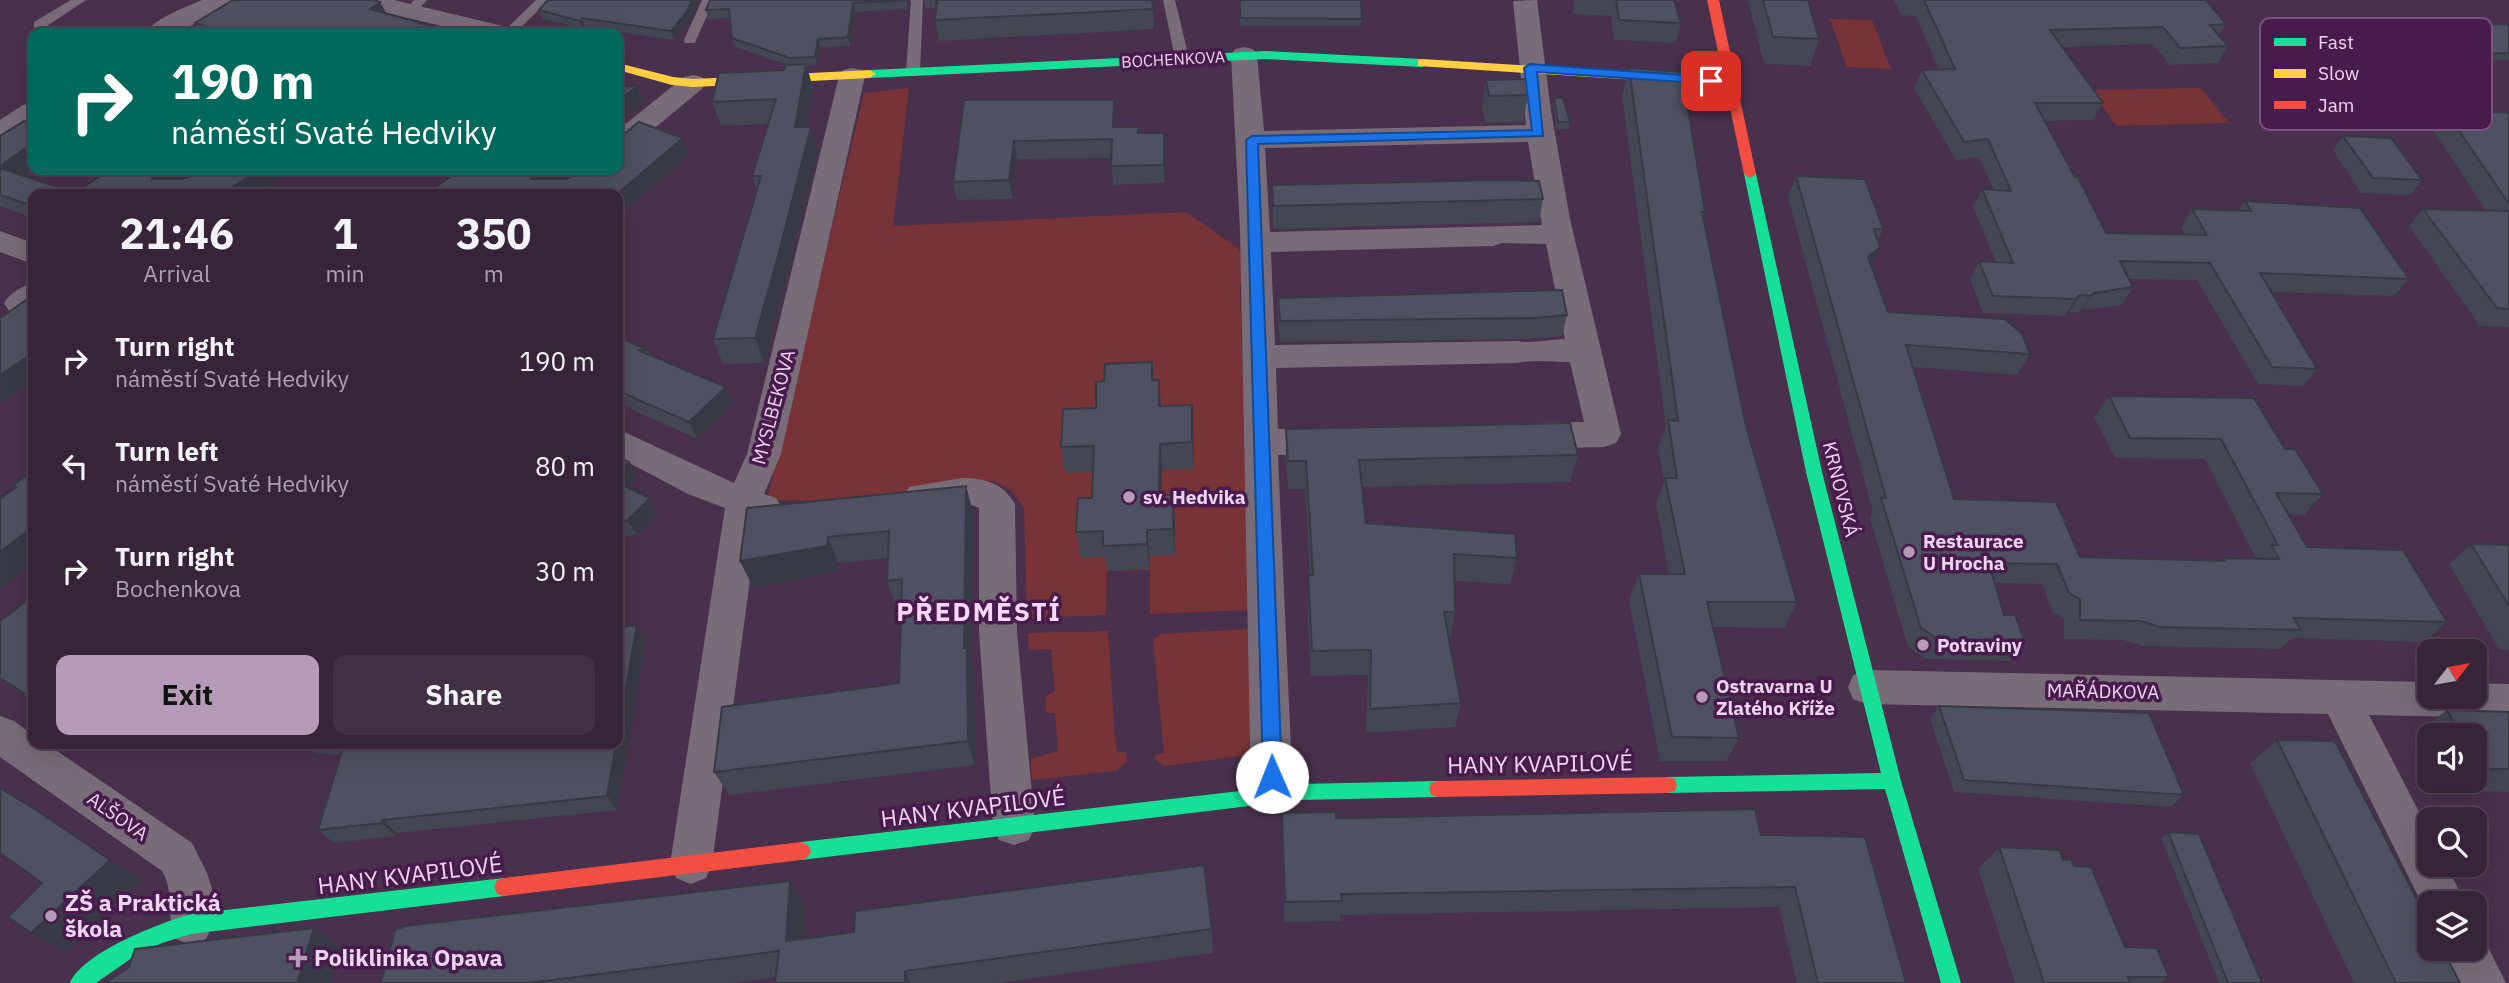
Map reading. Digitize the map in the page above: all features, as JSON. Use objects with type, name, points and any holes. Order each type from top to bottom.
[{"type":"street","points":[[166,28],[223,0]]},
{"type":"street","points":[[362,0],[480,28]]},
{"type":"street","name":"KRNOVSKÁ","points":[[1713,0],[1814,472],[1892,781],[1951,983]]},
{"type":"street","points":[[1494,437],[1604,434],[1583,350],[1560,297],[1559,234],[1538,192],[1539,134],[1525,1]]},
{"type":"street","points":[[1244,55],[1252,140],[1273,758],[1272,795]]},
{"type":"street","name":"BOCHENKOVA","points":[[623,67],[672,81],[693,83],[1244,55],[1530,68],[1731,82]]},
{"type":"street","name":"MYSLBEKOVA","points":[[691,864],[743,502],[764,454],[852,76]]},
{"type":"street","points":[[623,140],[693,83]]},
{"type":"street","points":[[0,132],[28,114]]},
{"type":"street","points":[[1252,140],[1539,134]]},
{"type":"street","points":[[1255,242],[1559,234]]},
{"type":"street","points":[[0,241],[28,252]]},
{"type":"street","points":[[1259,357],[1583,350]]},
{"type":"street","points":[[1261,442],[1371,440]]},
{"type":"street","points":[[623,445],[700,484],[743,502],[772,509],[804,507]]},
{"type":"street","points":[[886,500],[982,491],[991,496],[997,505],[998,632],[1014,826]]},
{"type":"street","name":"MAŘÁDKOVA","points":[[1867,687],[2509,701]]},
{"type":"street","points":[[2339,696],[2437,891]]},
{"type":"street","name":"ALŠOVA","points":[[0,734],[177,857],[188,872],[192,888],[191,924]]},
{"type":"street","name":"HANY KVAPILOVÉ","points":[[80,983],[136,941],[160,930],[191,924],[1272,795],[1300,792],[1892,781]]},
{"type":"street","points":[[2472,961],[2483,983]]},
{"type":"lane","points":[[39,25],[80,0]]},
{"type":"lane","points":[[513,28],[543,0]]},
{"type":"lane","points":[[690,40],[708,0]]},
{"type":"lane","points":[[913,72],[917,0]]},
{"type":"lane","points":[[1169,0],[1182,58]]},
{"type":"shaded area","points":[[1830,19],[1872,20],[1891,69],[1847,67]]},
{"type":"shaded area","points":[[909,88],[893,226],[1186,212],[1238,248],[1257,284],[1240,285],[1248,610],[1150,614],[1150,570],[1107,571],[1106,615],[1027,618],[1024,508],[1012,491],[994,481],[817,501],[767,500],[864,93]]},
{"type":"shaded area","points":[[2201,88],[2229,123],[2116,126],[2091,90]]},
{"type":"shaded area","points":[[1248,629],[1265,753],[1164,766],[1155,759],[1155,755],[1164,753],[1153,640],[1161,634]]},
{"type":"shaded area","points":[[1108,631],[1115,740],[1118,753],[1126,751],[1127,762],[1116,771],[1032,780],[1031,759],[1058,751],[1055,713],[1046,713],[1045,696],[1055,692],[1051,649],[1029,650],[1028,633]]},
{"type":"building","points":[[233,0],[373,0],[380,2],[370,9],[440,28],[210,28],[195,23]]},
{"type":"building","points":[[548,0],[692,0],[671,31],[582,18],[580,21],[539,10]]},
{"type":"building","points":[[710,0],[906,0],[853,3],[848,37],[818,39],[815,57],[790,58],[732,38],[729,9],[706,10]]},
{"type":"building","points":[[937,0],[1152,0],[1153,9],[935,20]]},
{"type":"building","points":[[1240,0],[1361,0],[1362,19],[1240,18]]},
{"type":"building","points":[[1616,0],[1674,0],[1681,23],[1619,20]]},
{"type":"building","points":[[1763,0],[1808,0],[1819,39],[1773,37]]},
{"type":"building","points":[[1924,0],[2206,0],[2226,24],[2210,25],[2228,46],[2180,48],[2163,27],[2050,30],[2103,103],[2035,103],[2075,177],[2078,177],[2106,233],[2207,235],[2192,209],[2251,211],[2245,201],[2360,208],[2409,279],[2260,273],[2317,369],[2272,367],[2210,263],[2120,261],[2133,287],[2094,293],[2091,296],[2080,295],[2075,299],[1993,296],[1979,261],[2013,263],[1982,189],[2011,191],[1988,139],[1964,142],[1922,70],[1955,69]]},
{"type":"building","points":[[2492,24],[2509,24],[2509,53],[2492,53]]},
{"type":"building","points":[[806,64],[795,127],[811,127],[755,338],[713,339],[761,176],[752,176],[776,99],[712,102],[719,73],[784,70],[786,65]]},
{"type":"building","points":[[1629,68],[1682,72],[1705,212],[1702,212],[1746,426],[1797,602],[1707,602],[1739,738],[1672,737],[1639,574],[1685,574],[1665,478],[1677,478],[1668,420],[1678,421]]},
{"type":"building","points":[[1526,79],[1528,95],[1489,96],[1486,80]]},
{"type":"building","points":[[638,86],[623,97],[623,87]]},
{"type":"building","points":[[1554,98],[1563,98],[1570,122],[1558,122]]},
{"type":"building","points":[[964,100],[1114,100],[1113,127],[1139,127],[1138,133],[1164,133],[1164,165],[1111,166],[1112,139],[1014,141],[1009,180],[953,182]]},
{"type":"building","points":[[2492,111],[2509,113],[2509,204],[2459,130],[2492,130]]},
{"type":"building","points":[[24,121],[28,122],[28,146],[0,166],[0,136]]},
{"type":"building","points":[[639,122],[683,138],[623,189],[433,189],[453,175],[533,175],[531,179],[567,179],[571,175],[623,175],[623,135]]},
{"type":"building","points":[[2343,136],[2391,138],[2422,180],[2373,178]]},
{"type":"building","points":[[0,168],[63,189],[28,189],[28,204],[0,195]]},
{"type":"building","points":[[102,175],[153,175],[152,179],[181,179],[195,175],[251,175],[230,189],[81,189]]},
{"type":"building","points":[[1796,176],[1865,179],[1883,229],[1874,229],[1880,247],[1868,257],[1888,312],[2005,319],[2022,334],[2030,354],[1906,345],[1954,499],[2056,502],[2080,557],[2225,561],[2223,558],[2279,559],[2271,545],[2278,545],[2221,439],[2130,438],[2109,396],[2254,398],[2285,449],[2295,449],[2323,494],[2276,493],[2307,547],[2403,550],[2447,622],[2294,618],[2301,630],[2160,627],[2140,621],[2080,620],[2080,599],[2069,593],[2057,564],[1989,563],[2004,615],[2015,615],[2025,642],[1939,640],[1921,628],[1881,498],[1886,498]]},
{"type":"building","points":[[1539,181],[1543,199],[1273,206],[1272,185]]},
{"type":"building","points":[[2423,209],[2509,211],[2509,309],[2497,308]]},
{"type":"building","points":[[1562,290],[1567,315],[1533,318],[1280,321],[1278,298]]},
{"type":"building","points":[[28,299],[28,356],[0,375],[0,317]]},
{"type":"building","points":[[623,339],[648,350],[638,350],[726,387],[689,422],[623,393]]},
{"type":"building","name":"sv. Hedvika","points":[[1152,362],[1152,380],[1159,380],[1159,406],[1192,405],[1192,442],[1160,444],[1159,495],[1173,495],[1173,529],[1147,530],[1147,544],[1103,546],[1103,531],[1076,532],[1078,498],[1092,498],[1094,446],[1061,447],[1063,409],[1096,408],[1096,382],[1104,381],[1105,364]]},
{"type":"building","points":[[1570,423],[1578,455],[1359,460],[1366,523],[1515,534],[1517,558],[1454,554],[1455,612],[1444,612],[1461,703],[1370,709],[1371,650],[1312,651],[1308,575],[1313,575],[1306,461],[1288,461],[1286,429]]},
{"type":"building","points":[[28,474],[28,531],[0,552],[0,499],[16,487],[13,485]]},
{"type":"building","points":[[623,485],[650,498],[628,520],[623,520]]},
{"type":"building","points":[[966,486],[964,648],[967,648],[968,741],[714,772],[722,707],[899,683],[902,579],[887,581],[889,531],[828,537],[827,546],[740,561],[747,508]]},
{"type":"building","points":[[2471,544],[2509,545],[2509,606]]},
{"type":"building","points":[[28,600],[28,696],[0,678],[0,621]]},
{"type":"building","points":[[637,625],[623,705],[623,626]]},
{"type":"building","points":[[1939,706],[2149,713],[2184,795],[1964,780]]},
{"type":"building","points":[[2447,710],[2509,712],[2509,769],[2487,769],[2487,723],[2454,723]]},
{"type":"building","points":[[2277,740],[2335,741],[2417,900],[2417,961],[2449,961],[2460,983],[2396,983]]},
{"type":"building","points":[[342,749],[615,749],[607,796],[383,820],[382,823],[318,830]]},
{"type":"building","points":[[0,788],[110,860],[31,933],[8,917],[42,883],[0,853]]},
{"type":"building","points":[[1755,809],[1761,835],[1865,837],[1906,983],[1818,983],[1795,887],[1341,894],[1342,901],[1285,902],[1282,813],[1336,812],[1336,818],[1352,818]]},
{"type":"building","points":[[2168,832],[2199,834],[2262,983],[2228,983]]},
{"type":"building","points":[[1999,847],[2060,850],[2063,860],[2071,859],[2074,866],[2091,867],[2125,947],[2157,948],[2169,977],[2128,977],[2130,983],[2044,983]]},
{"type":"building","points":[[1204,865],[1212,929],[905,971],[905,983],[775,983],[779,951],[529,983],[381,983],[395,930],[405,926],[790,881],[786,941],[854,932],[855,911]]},
{"type":"building","points":[[314,928],[297,983],[105,983],[129,967],[135,949]]},
{"type":"traffic: fast","points":[[870,74],[1266,55],[1422,63]]},
{"type":"traffic: fast","points":[[1750,174],[1814,472],[1892,781],[1951,983]]},
{"type":"traffic: fast","points":[[1668,785],[1892,781]]},
{"type":"traffic: fast","points":[[801,851],[1300,792],[1438,789]]},
{"type":"traffic: fast","points":[[80,983],[132,946],[160,933],[191,924],[504,887]]},
{"type":"traffic: slow","points":[[1422,63],[1731,82]]},
{"type":"traffic: slow","points":[[623,67],[672,81],[693,83],[870,74]]},
{"type":"traffic: jam","points":[[1713,0],[1750,174]]},
{"type":"traffic: jam","points":[[1438,789],[1668,785]]},
{"type":"traffic: jam","points":[[504,887],[801,851]]},
{"type":"place","name":"sv. Hedvika","points":[[1129,497]]},
{"type":"place","name":"Restaurace U Hrocha","points":[[1909,552]]},
{"type":"place","name":"Potraviny","points":[[1923,645]]},
{"type":"place","name":"Ostravarna U Zlatého Kříže","points":[[1702,697]]},
{"type":"place","name":"ZŠ a Praktická škola","points":[[51,916]]},
{"type":"place","name":"Poliklinika Opava","points":[[298,958]]},
{"type":"district","name":"PŘEDMĚSTÍ","points":[[979,612]]},
{"type":"route","points":[[1272,777],[1252,140],[1539,134],[1530,68],[1711,81]]}]
